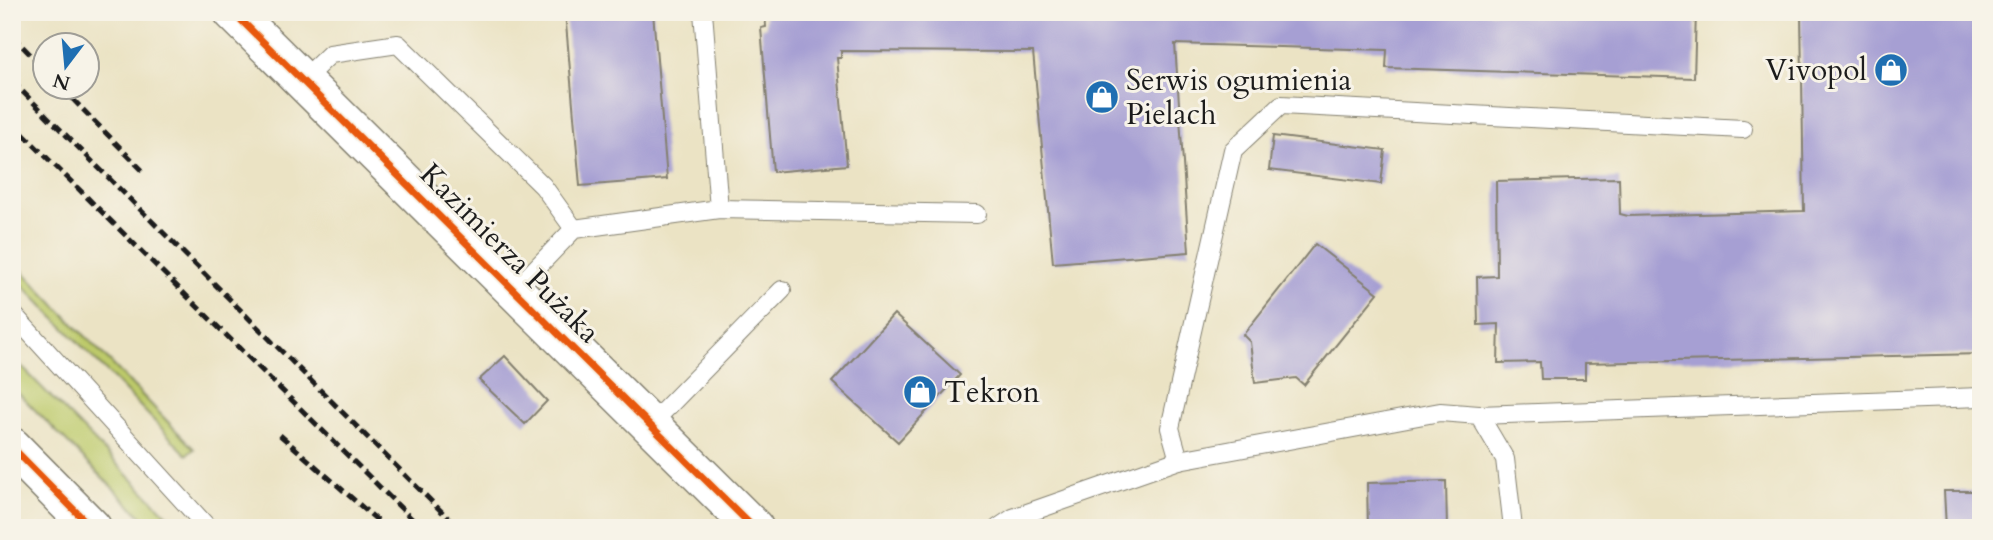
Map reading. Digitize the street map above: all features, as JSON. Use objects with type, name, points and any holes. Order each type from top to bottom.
[{"type":"street","name":"Kazimierza Pużaka","points":[[233,12],[754,528]]},
{"type":"street","points":[[12,447],[92,528]]},
{"type":"lane","points":[[703,12],[719,209]]},
{"type":"lane","points":[[303,80],[330,54],[398,44],[543,186],[574,229]]},
{"type":"lane","points":[[1179,460],[1170,428],[1233,150],[1281,105],[1743,130]]},
{"type":"lane","points":[[515,290],[574,229],[719,209],[977,214]]},
{"type":"lane","points":[[649,426],[782,290]]},
{"type":"lane","points":[[12,313],[208,528]]},
{"type":"lane","points":[[998,528],[1013,518],[1179,460],[1440,412],[1479,415],[1981,397]]},
{"type":"lane","points":[[1479,415],[1506,458],[1513,528]]},
{"type":"green space","points":[[12,260],[194,449],[187,455],[12,274]]},
{"type":"green space","points":[[12,357],[180,528],[153,528],[12,387]]},
{"type":"building","points":[[565,12],[653,12],[667,179],[580,186]]},
{"type":"building","points":[[765,12],[1696,12],[1694,78],[1386,68],[1387,50],[1175,44],[1189,252],[1053,263],[1033,52],[841,51],[841,58],[837,58],[847,165],[773,172],[761,28],[766,27]]},
{"type":"building","points":[[1801,12],[1981,12],[1981,354],[1585,363],[1585,379],[1541,379],[1540,362],[1498,363],[1499,324],[1478,325],[1477,277],[1497,276],[1496,181],[1619,178],[1620,214],[1628,216],[1804,211]]},
{"type":"building","points":[[1273,136],[1385,150],[1381,184],[1269,170]]},
{"type":"building","points":[[1315,244],[1378,293],[1304,385],[1296,378],[1255,383],[1250,342],[1243,335]]},
{"type":"building","points":[[894,314],[960,375],[898,442],[832,382]]},
{"type":"building","points":[[505,356],[547,401],[525,424],[479,380]]},
{"type":"building","points":[[1446,481],[1447,528],[1368,528],[1367,483]]},
{"type":"building","points":[[1944,491],[1981,491],[1981,528],[1946,528]]},
{"type":"railway","points":[[12,36],[32,56]]},
{"type":"railway","points":[[12,81],[458,528]]},
{"type":"railway","points":[[76,102],[143,171]]},
{"type":"railway","points":[[12,123],[421,528]]},
{"type":"railway","points":[[280,435],[386,528]]},
{"type":"cycle path","points":[[233,12],[754,528]]},
{"type":"cycle path","points":[[12,447],[92,528]]},
{"type":"place","name":"Vivopol","points":[[1891,70]]},
{"type":"place","name":"Serwis ogumienia Pielach","points":[[1102,97]]},
{"type":"place","name":"Tekron","points":[[920,392]]}]
